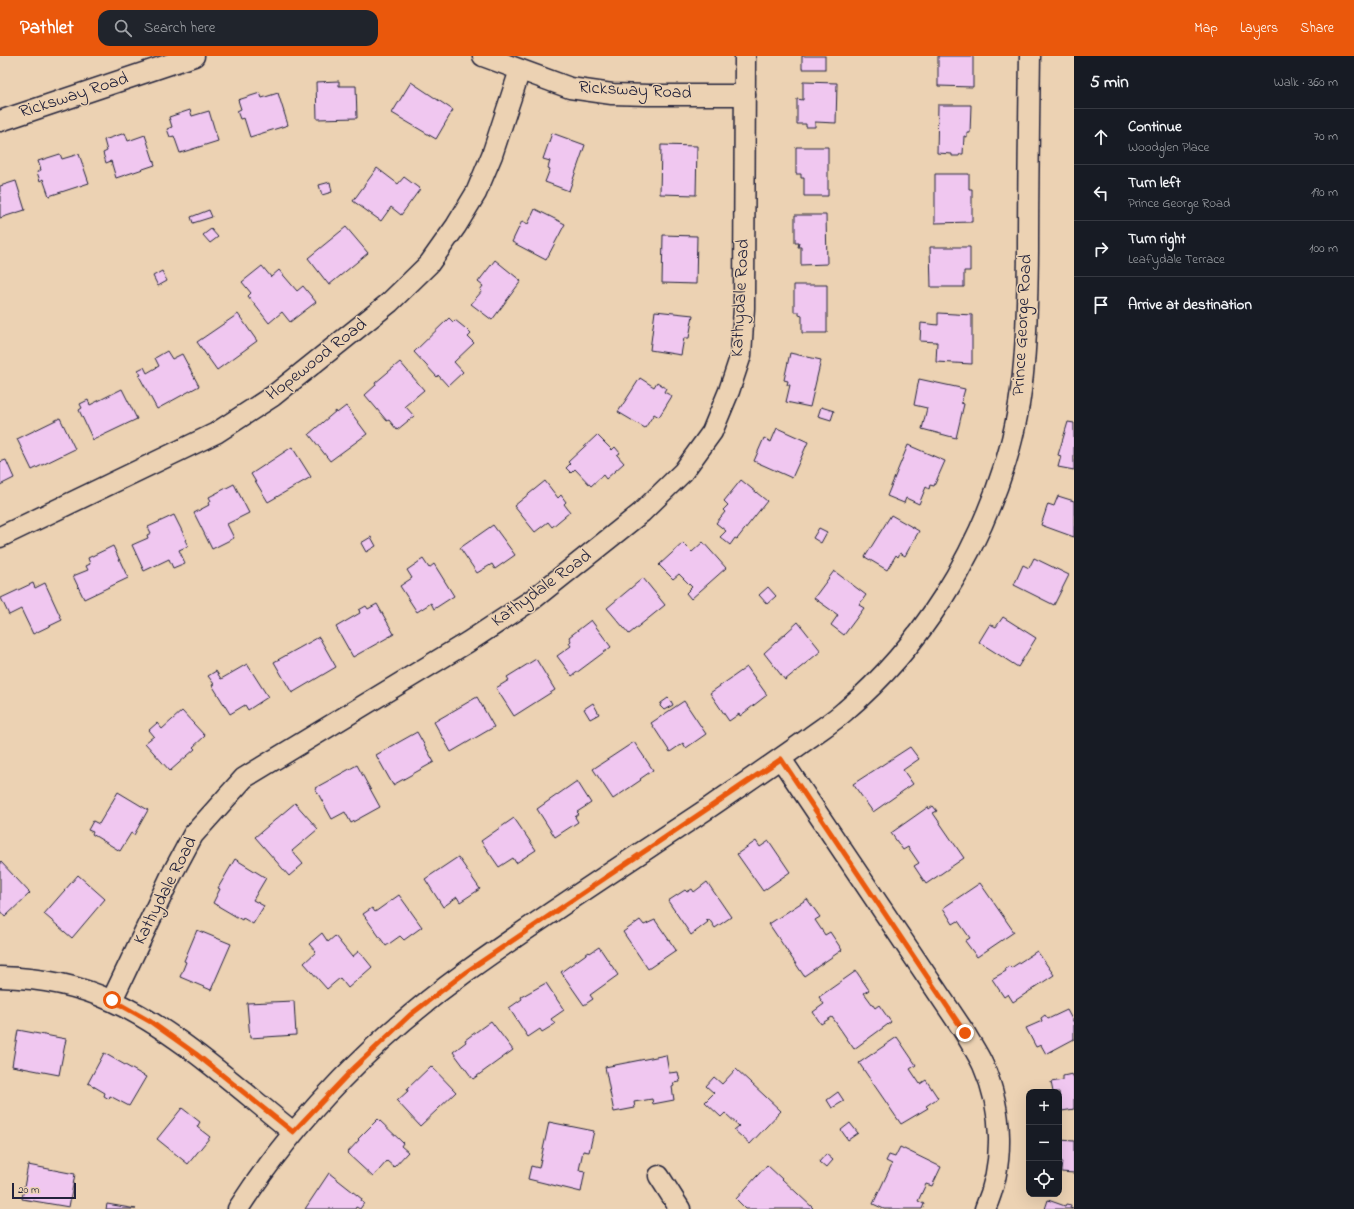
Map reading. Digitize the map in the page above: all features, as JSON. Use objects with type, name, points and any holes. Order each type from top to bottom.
[{"type":"street","name":"Ricksway Road","points":[[0,121],[194,56]]},
{"type":"street","name":"Ricksway Road","points":[[483,56],[570,88],[612,94],[745,95]]},
{"type":"street","name":"Kathydale Road","points":[[112,1000],[171,876],[193,835],[244,778],[468,642],[532,600],[641,513],[683,472],[712,432],[729,391],[741,355],[744,308],[745,56]]},
{"type":"street","name":"Prince George Road","points":[[238,1209],[254,1184],[293,1132],[353,1069],[410,1015],[466,972],[781,759],[844,712],[882,676],[920,631],[959,574],[990,507],[1007,458],[1021,398],[1027,334],[1030,56]]},
{"type":"street","name":"Hopewood Road","points":[[0,537],[216,433],[273,396],[389,303],[429,264],[456,226],[476,193],[492,155],[520,70]]},
{"type":"street","points":[[781,759],[965,1033],[983,1065],[996,1101],[999,1129],[998,1163],[991,1197],[985,1209]]},
{"type":"street","points":[[0,977],[48,982],[76,988],[112,1000],[151,1022],[196,1054],[293,1132]]},
{"type":"street","points":[[659,1176],[680,1209]]},
{"type":"building","points":[[802,56],[825,56],[825,69],[802,69]]},
{"type":"building","points":[[938,56],[973,56],[973,87],[938,86]]},
{"type":"building","points":[[339,81],[339,86],[356,86],[357,118],[317,119],[316,82]]},
{"type":"building","points":[[411,82],[453,110],[436,139],[392,113]]},
{"type":"building","points":[[803,82],[837,83],[836,123],[815,122],[815,127],[806,127],[806,124],[797,124],[797,99],[803,100]]},
{"type":"building","points":[[260,93],[262,98],[278,93],[288,125],[250,137],[244,118],[240,119],[237,111],[241,109],[238,100]]},
{"type":"building","points":[[938,105],[971,105],[970,133],[967,133],[967,137],[964,136],[963,154],[960,154],[959,156],[937,153]]},
{"type":"building","points":[[190,110],[192,116],[209,111],[218,141],[180,153],[174,136],[170,137],[167,129],[172,127],[169,117]]},
{"type":"building","points":[[125,133],[128,141],[145,135],[155,165],[116,178],[111,161],[106,163],[103,153],[107,151],[104,140]]},
{"type":"building","points":[[552,133],[585,145],[569,191],[545,182],[550,169],[548,168],[550,161],[543,159]]},
{"type":"building","points":[[661,145],[697,146],[696,195],[660,194]]},
{"type":"building","points":[[796,147],[828,147],[828,196],[804,196],[804,178],[801,178],[801,174],[796,174]]},
{"type":"building","points":[[60,154],[62,159],[79,154],[89,183],[49,196],[43,179],[40,181],[37,172],[41,170],[38,161]]},
{"type":"building","points":[[377,168],[398,184],[404,177],[420,189],[401,215],[391,207],[381,221],[353,201]]},
{"type":"building","points":[[935,174],[969,174],[969,189],[972,189],[972,222],[935,223]]},
{"type":"building","points":[[16,181],[25,210],[0,218],[0,186]]},
{"type":"building","points":[[330,182],[332,192],[322,195],[319,185]]},
{"type":"building","points":[[535,209],[565,224],[546,260],[512,242],[522,221],[528,224]]},
{"type":"building","points":[[209,210],[212,217],[193,223],[191,217]]},
{"type":"building","points":[[795,215],[826,215],[827,264],[801,265],[801,247],[798,247],[799,243],[795,243]]},
{"type":"building","points":[[346,227],[368,253],[329,285],[308,258]]},
{"type":"building","points":[[211,229],[218,237],[210,243],[203,235]]},
{"type":"building","points":[[663,235],[697,236],[696,284],[662,283]]},
{"type":"building","points":[[930,247],[970,247],[970,271],[964,271],[964,287],[931,287]]},
{"type":"building","points":[[495,260],[521,281],[492,320],[471,304],[482,291],[480,290],[483,286],[478,282]]},
{"type":"building","points":[[262,266],[271,277],[279,270],[297,291],[303,286],[316,302],[290,322],[282,312],[269,323],[248,296],[251,293],[242,282]]},
{"type":"building","points":[[162,271],[167,281],[158,286],[153,276]]},
{"type":"building","points":[[794,285],[827,285],[827,333],[802,333],[802,316],[799,315],[799,312],[794,312]]},
{"type":"building","points":[[655,311],[693,315],[689,338],[684,338],[681,355],[650,350]]},
{"type":"building","points":[[938,313],[972,315],[972,364],[936,362],[937,342],[920,341],[921,323],[938,325]]},
{"type":"building","points":[[238,314],[257,341],[217,370],[197,342]]},
{"type":"building","points":[[449,318],[453,322],[455,320],[471,334],[468,337],[474,343],[454,362],[463,372],[448,386],[438,375],[437,377],[414,352]]},
{"type":"building","points":[[167,351],[172,359],[182,354],[199,386],[157,409],[139,376],[141,375],[138,370],[144,367],[147,373],[159,366],[155,358]]},
{"type":"building","points":[[790,353],[821,360],[810,407],[786,402],[790,385],[787,385],[788,381],[784,380]]},
{"type":"building","points":[[400,362],[424,390],[405,406],[414,416],[397,430],[389,420],[387,421],[365,395],[376,385],[375,383]]},
{"type":"building","points":[[640,378],[654,387],[657,382],[666,388],[664,392],[672,396],[659,417],[654,414],[645,428],[618,412]]},
{"type":"building","points":[[919,379],[965,389],[961,403],[964,404],[956,438],[922,429],[927,408],[914,405]]},
{"type":"building","points":[[122,389],[137,419],[93,440],[79,410],[82,408],[80,404],[88,400],[90,405]]},
{"type":"building","points":[[346,406],[367,434],[330,461],[309,434],[336,411],[337,413]]},
{"type":"building","points":[[821,407],[834,411],[831,420],[818,416]]},
{"type":"building","points":[[60,418],[75,449],[32,470],[17,439]]},
{"type":"building","points":[[1068,422],[1074,423],[1074,470],[1058,467],[1061,456],[1058,455]]},
{"type":"building","points":[[777,428],[808,442],[792,478],[754,461],[764,438],[771,442]]},
{"type":"building","points":[[597,435],[612,450],[615,447],[620,453],[617,455],[624,463],[606,479],[603,475],[591,486],[575,469],[571,473],[566,468],[570,464],[568,462]]},
{"type":"building","points":[[908,445],[945,461],[934,486],[930,485],[929,489],[926,487],[919,504],[906,498],[904,503],[887,496]]},
{"type":"building","points":[[292,447],[311,477],[268,502],[251,474]]},
{"type":"building","points":[[6,460],[14,478],[0,485],[0,462]]},
{"type":"building","points":[[741,480],[767,501],[737,539],[735,538],[730,545],[720,537],[726,531],[716,523],[725,512],[723,510],[728,505],[724,501]]},
{"type":"building","points":[[545,481],[558,498],[561,495],[566,502],[564,504],[570,512],[552,527],[548,522],[535,532],[514,506]]},
{"type":"building","points":[[234,484],[249,513],[227,524],[234,538],[212,549],[194,513],[209,505],[208,503],[211,501],[209,497]]},
{"type":"building","points":[[1058,496],[1074,501],[1074,537],[1041,525],[1048,504],[1054,506]]},
{"type":"building","points":[[174,515],[188,546],[179,550],[185,563],[173,568],[169,559],[144,571],[132,545],[148,538],[147,535],[151,533],[148,527]]},
{"type":"building","points":[[891,515],[919,531],[905,556],[900,553],[898,557],[896,555],[887,570],[865,557]]},
{"type":"building","points":[[493,525],[515,555],[495,569],[492,564],[477,573],[460,548]]},
{"type":"building","points":[[819,528],[827,532],[821,543],[813,538]]},
{"type":"building","points":[[371,537],[376,546],[366,552],[361,543]]},
{"type":"building","points":[[703,542],[726,568],[691,599],[686,593],[692,587],[679,574],[673,579],[659,565],[683,543],[692,552]]},
{"type":"building","points":[[113,546],[128,578],[84,599],[73,576],[88,570],[86,566],[90,564],[88,558]]},
{"type":"building","points":[[1034,558],[1069,575],[1054,605],[1014,585],[1023,565],[1029,568]]},
{"type":"building","points":[[423,559],[429,568],[434,564],[454,596],[434,609],[431,603],[417,612],[400,586],[412,578],[407,570]]},
{"type":"building","points":[[834,571],[866,595],[859,605],[864,608],[844,635],[831,625],[838,615],[814,598]]},
{"type":"building","points":[[643,578],[665,605],[629,634],[607,608]]},
{"type":"building","points":[[33,583],[35,588],[45,583],[62,620],[33,634],[21,609],[9,615],[1,598]]},
{"type":"building","points":[[768,587],[776,596],[767,604],[759,595]]},
{"type":"building","points":[[377,604],[394,634],[353,657],[336,627],[360,613],[359,610],[366,606],[368,609]]},
{"type":"building","points":[[1003,617],[1036,638],[1018,667],[979,642],[990,624],[996,627]]},
{"type":"building","points":[[591,620],[611,647],[572,676],[557,656],[571,646],[569,643],[571,641],[569,637]]},
{"type":"building","points":[[798,622],[821,651],[785,680],[764,653]]},
{"type":"building","points":[[319,637],[336,667],[292,693],[274,662]]},
{"type":"building","points":[[536,659],[555,690],[514,716],[496,688],[509,680],[507,677]]},
{"type":"building","points":[[247,664],[268,697],[248,710],[245,705],[230,714],[208,676],[216,671],[221,679]]},
{"type":"building","points":[[747,667],[767,695],[740,716],[739,714],[729,721],[710,693]]},
{"type":"building","points":[[477,697],[494,727],[451,752],[434,722]]},
{"type":"building","points":[[668,698],[673,705],[664,710],[660,706],[661,703]]},
{"type":"building","points":[[684,701],[706,734],[686,748],[683,743],[670,752],[651,723]]},
{"type":"building","points":[[593,703],[599,714],[590,719],[584,709]]},
{"type":"building","points":[[182,711],[205,736],[193,747],[195,749],[170,771],[145,743],[154,736],[149,730],[157,723],[162,729]]},
{"type":"building","points":[[417,732],[434,762],[393,785],[376,755]]},
{"type":"building","points":[[634,742],[653,770],[613,799],[593,769]]},
{"type":"building","points":[[910,747],[919,759],[903,770],[913,784],[873,812],[853,784]]},
{"type":"building","points":[[357,765],[380,807],[351,823],[345,812],[332,819],[315,788]]},
{"type":"building","points":[[577,781],[591,803],[577,812],[579,814],[575,817],[578,822],[555,837],[537,809]]},
{"type":"building","points":[[118,792],[148,810],[134,835],[131,833],[120,851],[88,830],[93,821],[99,824]]},
{"type":"building","points":[[295,803],[318,829],[292,851],[303,864],[289,876],[255,837]]},
{"type":"building","points":[[933,806],[937,811],[933,813],[964,858],[926,884],[914,866],[919,863],[908,847],[903,850],[891,833],[928,807],[929,809]]},
{"type":"building","points":[[514,818],[536,850],[516,863],[513,858],[499,867],[481,841]]},
{"type":"building","points":[[756,841],[760,847],[769,841],[790,872],[763,891],[737,854]]},
{"type":"building","points":[[458,857],[480,889],[460,902],[457,897],[443,907],[425,879]]},
{"type":"building","points":[[235,859],[266,878],[253,900],[264,906],[253,924],[243,918],[242,920],[213,903],[220,889],[218,888]]},
{"type":"building","points":[[0,861],[30,893],[5,917],[0,911]]},
{"type":"building","points":[[78,875],[105,899],[72,938],[44,914]]},
{"type":"building","points":[[707,882],[731,917],[715,928],[709,919],[706,920],[708,922],[691,935],[668,901],[685,890],[687,892],[692,889],[694,892]]},
{"type":"building","points":[[980,883],[1014,932],[977,957],[965,941],[970,938],[958,921],[953,924],[943,908]]},
{"type":"building","points":[[399,895],[422,927],[404,940],[400,936],[386,946],[363,914],[372,908],[375,912]]},
{"type":"building","points":[[807,899],[820,917],[815,920],[825,935],[830,932],[842,950],[804,976],[769,924]]},
{"type":"building","points":[[640,920],[644,925],[655,920],[676,950],[648,969],[623,932]]},
{"type":"building","points":[[197,930],[231,944],[211,990],[180,977],[186,962],[184,961]]},
{"type":"building","points":[[322,933],[328,942],[335,936],[352,957],[359,951],[372,967],[348,988],[340,978],[327,989],[304,963],[316,952],[309,944]]},
{"type":"building","points":[[599,947],[618,975],[590,995],[593,999],[584,1005],[561,972],[589,952],[590,953]]},
{"type":"building","points":[[1037,951],[1054,975],[1013,1002],[1008,994],[1004,997],[992,979],[1006,971],[1005,969],[1009,966],[1011,968]]},
{"type":"building","points":[[856,971],[869,990],[864,993],[875,1008],[879,1005],[891,1022],[854,1049],[832,1017],[821,1024],[813,1012],[824,1004],[819,997]]},
{"type":"building","points":[[546,983],[564,1010],[551,1019],[555,1024],[542,1032],[540,1029],[528,1037],[509,1008],[522,999],[521,997]]},
{"type":"building","points":[[294,1001],[296,1035],[250,1038],[247,1003]]},
{"type":"building","points":[[1067,1010],[1074,1023],[1074,1039],[1046,1054],[1041,1045],[1036,1047],[1026,1028],[1042,1021],[1041,1018],[1045,1015],[1048,1019]]},
{"type":"building","points":[[491,1021],[513,1050],[473,1079],[453,1052],[466,1042],[465,1040]]},
{"type":"building","points":[[18,1030],[66,1039],[59,1075],[12,1066]]},
{"type":"building","points":[[897,1037],[916,1065],[910,1069],[920,1084],[926,1080],[938,1098],[926,1106],[928,1108],[901,1124],[859,1063]]},
{"type":"building","points":[[104,1053],[146,1077],[129,1106],[110,1096],[109,1099],[104,1096],[105,1093],[88,1083]]},
{"type":"building","points":[[666,1055],[669,1073],[678,1072],[680,1082],[673,1083],[674,1086],[672,1087],[674,1100],[653,1104],[652,1099],[634,1102],[635,1108],[614,1112],[605,1067]]},
{"type":"building","points":[[431,1066],[456,1092],[420,1126],[397,1101]]},
{"type":"building","points":[[736,1069],[781,1111],[750,1144],[734,1130],[739,1126],[725,1113],[721,1117],[705,1102],[714,1093],[706,1086],[714,1077],[722,1084]]},
{"type":"building","points":[[1072,1074],[1074,1078],[1074,1109],[1062,1111],[1062,1089],[1052,1089],[1051,1082],[1063,1080],[1063,1076]]},
{"type":"building","points":[[838,1092],[844,1101],[832,1108],[827,1100]]},
{"type":"building","points":[[182,1108],[200,1122],[197,1127],[210,1137],[188,1164],[157,1139]]},
{"type":"building","points":[[378,1119],[403,1143],[401,1146],[408,1152],[394,1167],[387,1161],[373,1177],[347,1153],[359,1140],[358,1139]]},
{"type":"building","points":[[549,1122],[594,1131],[589,1152],[583,1151],[579,1170],[585,1171],[581,1192],[528,1179],[531,1166],[539,1168]]},
{"type":"building","points":[[850,1123],[858,1133],[848,1140],[841,1130]]},
{"type":"building","points":[[1062,1140],[1074,1141],[1074,1173],[1062,1172]]},
{"type":"building","points":[[900,1147],[941,1167],[932,1186],[926,1184],[918,1201],[924,1204],[922,1209],[884,1209],[873,1204],[892,1164],[886,1161],[889,1155],[895,1157]]},
{"type":"building","points":[[826,1154],[833,1160],[826,1168],[819,1162]]},
{"type":"building","points":[[28,1165],[75,1174],[69,1207],[22,1199]]},
{"type":"building","points":[[767,1165],[813,1208],[746,1209],[736,1199]]},
{"type":"building","points":[[329,1173],[362,1199],[361,1201],[364,1203],[360,1209],[356,1207],[355,1209],[305,1209]]},
{"type":"building","points":[[1048,1200],[1065,1206],[1066,1204],[1071,1205],[1070,1208],[1073,1209],[1045,1209]]},
{"type":"building","points":[[107,1204],[136,1209],[106,1209]]},
{"type":"route","points":[[112,1000],[151,1022],[196,1054],[293,1132],[353,1069],[410,1015],[466,972],[781,759],[965,1033]]}]
